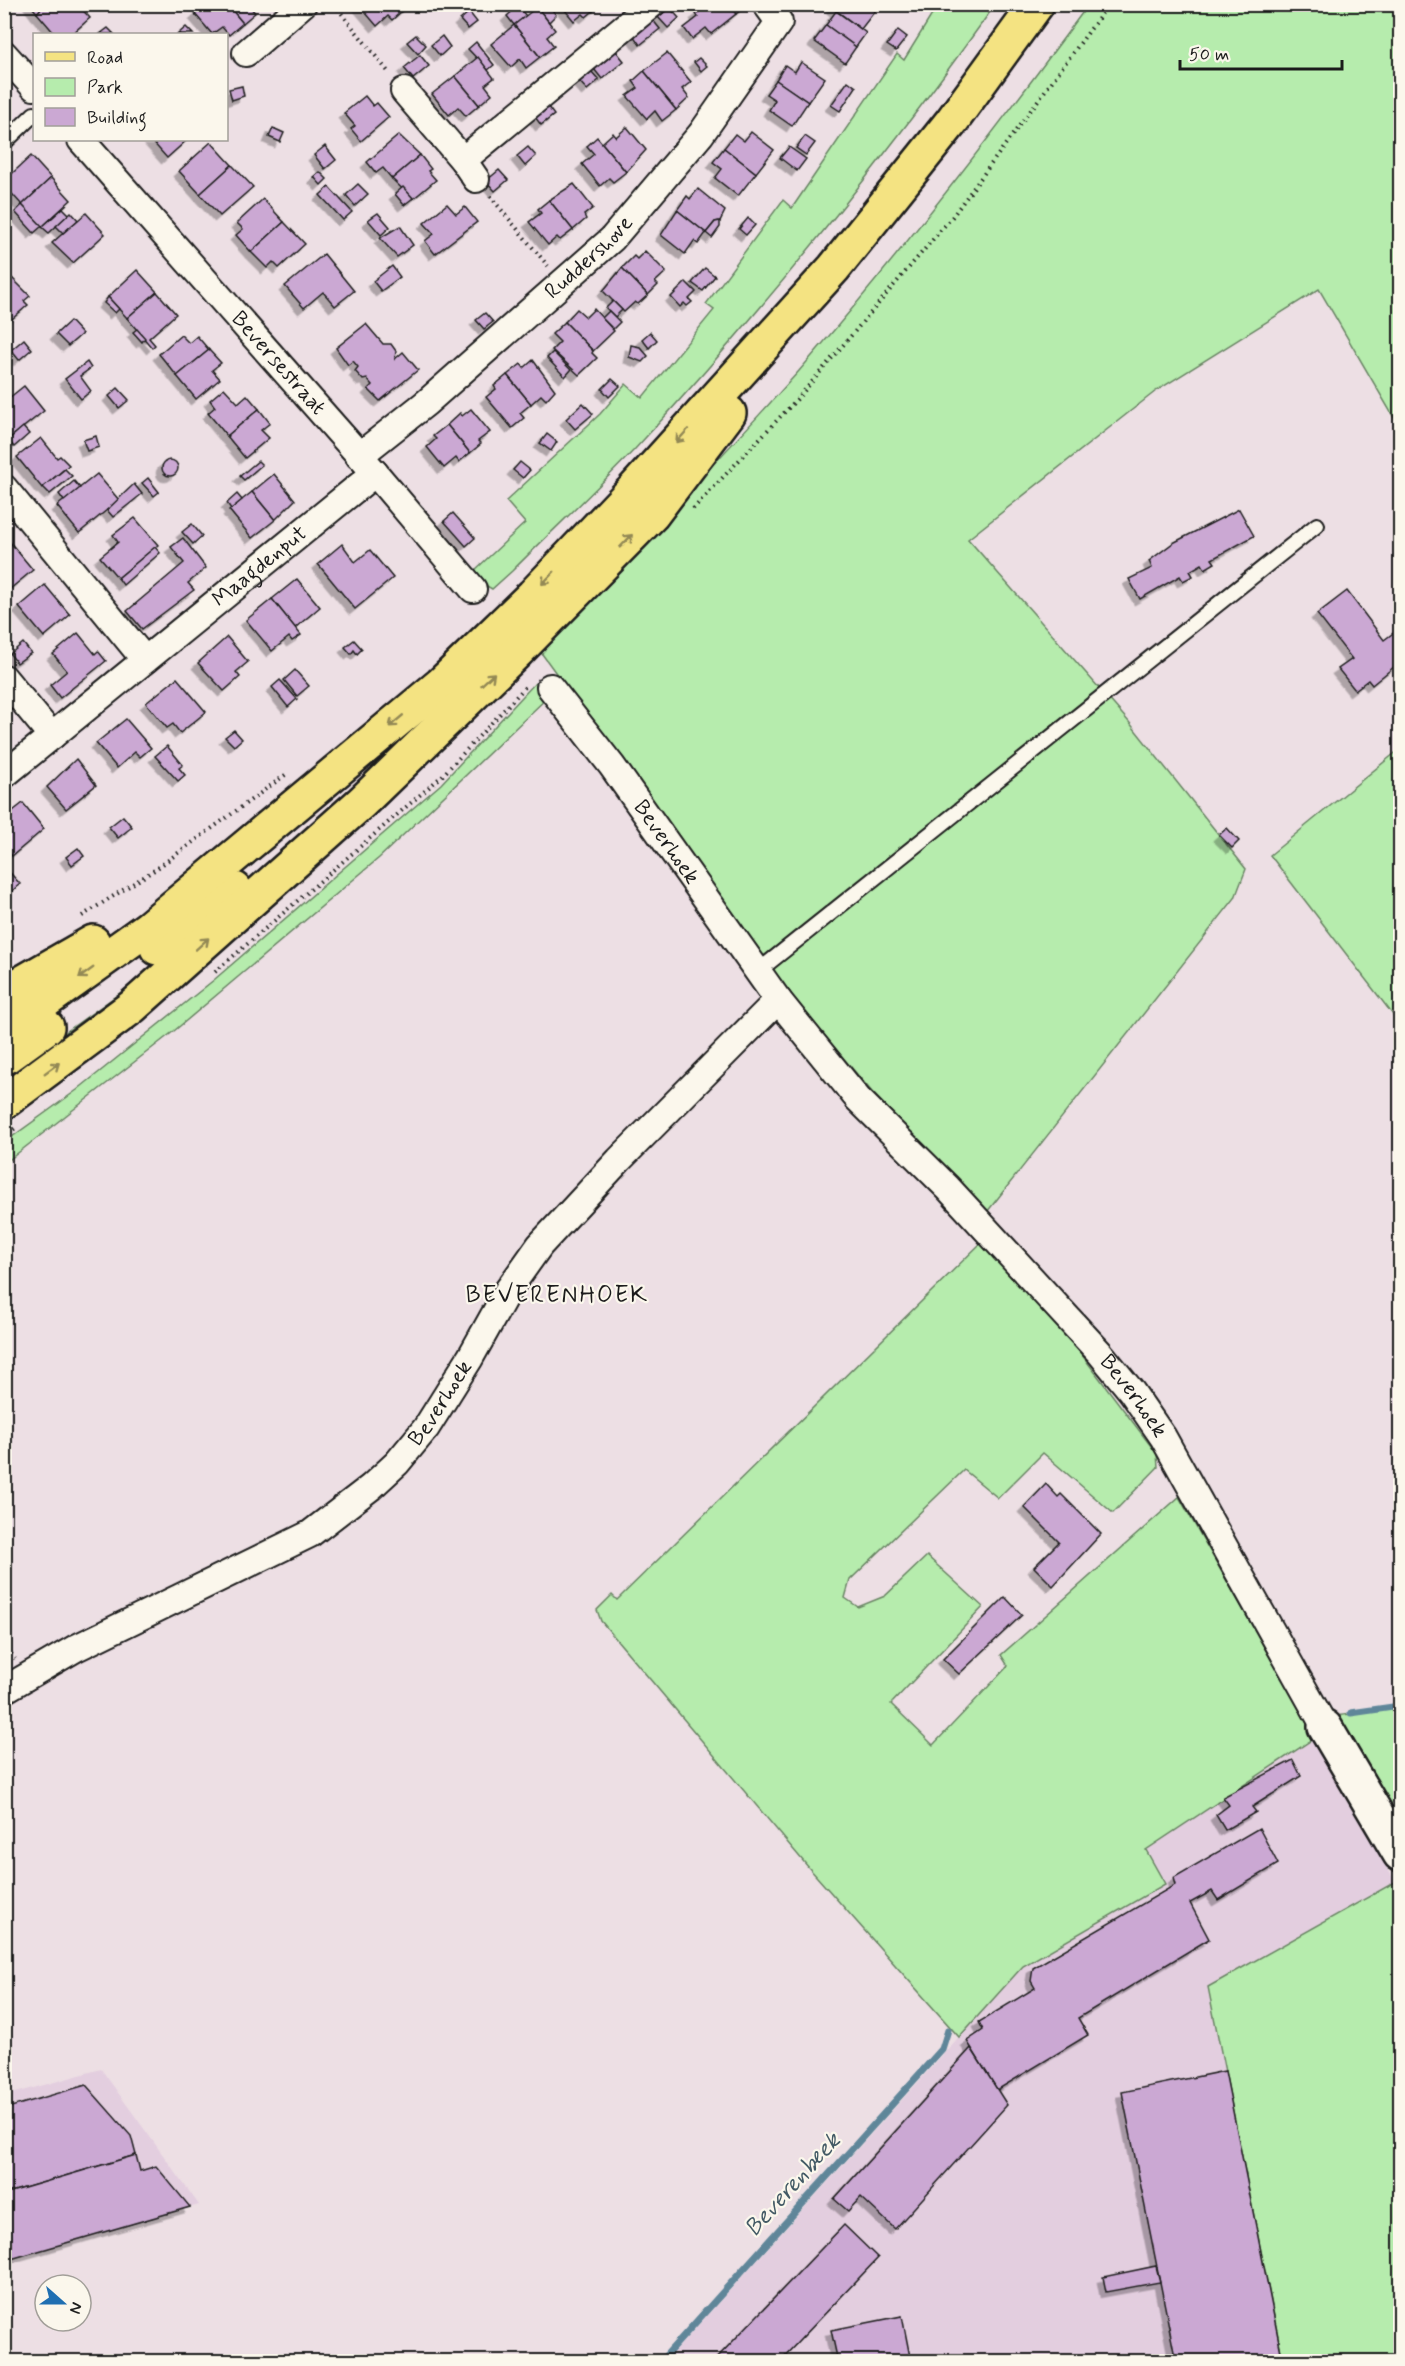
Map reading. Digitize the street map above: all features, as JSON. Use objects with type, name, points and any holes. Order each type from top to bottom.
[{"type":"main road","points":[[4,1030],[148,928],[441,684],[533,595],[633,490],[834,268],[952,121],[1037,4]]},
{"type":"main road","points":[[4,1102],[132,1007],[362,802],[518,651],[652,514],[774,353],[834,268]]},
{"type":"main road","points":[[4,1058],[133,967],[249,879],[446,719]]},
{"type":"main road","points":[[4,993],[60,963],[264,832]]},
{"type":"street","points":[[246,53],[303,4]]},
{"type":"street","points":[[404,91],[470,169],[652,4]]},
{"type":"street","name":"Ruddershove","points":[[367,465],[426,404],[612,238],[701,134],[779,10]]},
{"type":"street","points":[[4,54],[33,86]]},
{"type":"street","name":"Beversestraat","points":[[82,141],[367,465],[472,589]]},
{"type":"street","name":"Maagdenput","points":[[4,776],[145,660],[367,465]]},
{"type":"street","points":[[4,488],[145,660]]},
{"type":"street","points":[[4,678],[52,736]]},
{"type":"street","name":"Beverhoek","points":[[550,687],[612,766],[757,972],[858,1099],[948,1188],[1132,1392],[1163,1437],[1325,1727],[1401,1854]]},
{"type":"street","name":"Beverhoek","points":[[4,1690],[76,1648],[310,1534],[397,1463],[426,1428],[470,1358],[508,1290],[540,1245],[618,1160],[778,1000]]},
{"type":"lane","points":[[4,142],[33,115]]},
{"type":"lane","points":[[757,972],[1317,525]]},
{"type":"path","points":[[334,4],[404,91]]},
{"type":"path","points":[[470,169],[561,283]]},
{"type":"path","points":[[77,919],[156,869],[289,772]]},
{"type":"shaded area","points":[[1316,1737],[1395,1882],[1208,1987],[1283,2361],[665,2362],[1023,1966],[1164,1884],[1146,1850]]},
{"type":"shaded area","points":[[101,2069],[199,2205],[5,2261],[5,2096]]},
{"type":"green space","points":[[938,5],[995,5],[867,177],[777,288],[683,396],[635,449],[512,571],[492,589],[485,585],[475,570],[525,523],[506,501],[600,414],[626,384],[642,398],[714,310],[706,304],[783,200],[792,208],[897,54],[904,60]]},
{"type":"green space","points":[[1088,5],[1400,5],[1400,428],[1319,289],[1156,391],[968,539],[1129,722],[1246,869],[1235,898],[987,1212],[872,1092],[783,986],[537,647],[702,476],[837,327],[947,191]]},
{"type":"green space","points":[[535,683],[541,685],[549,696],[379,858],[174,1031],[5,1163],[5,1142],[77,1090],[215,979],[441,784]]},
{"type":"green space","points":[[1400,749],[1400,1024],[1270,855]]},
{"type":"green space","points":[[196,938],[5,1094],[5,1076]]},
{"type":"green space","points":[[981,1243],[1060,1326],[1157,1454],[1158,1467],[1113,1513],[1043,1453],[998,1498],[964,1470],[850,1580],[845,1598],[858,1607],[885,1596],[927,1556],[983,1607],[891,1704],[933,1745],[1008,1666],[1001,1655],[1179,1497],[1316,1737],[1146,1850],[1165,1884],[1023,1966],[959,2037],[809,1868],[601,1621],[597,1610],[612,1595],[617,1600]]},
{"type":"green space","points":[[1400,1708],[1400,1828],[1334,1716]]},
{"type":"green space","points":[[1395,1882],[1400,1893],[1400,2361],[1283,2361],[1208,1987]]},
{"type":"building","points":[[30,4],[45,4],[37,13]]},
{"type":"building","points":[[45,4],[77,4],[90,18],[73,33],[54,33],[37,13]]},
{"type":"building","points":[[206,4],[227,4],[243,23],[229,35],[222,27],[211,33],[195,14]]},
{"type":"building","points":[[227,4],[248,4],[255,13],[243,23]]},
{"type":"building","points":[[396,4],[410,4],[402,11]]},
{"type":"building","points":[[396,4],[402,11],[392,20],[388,16],[377,26],[359,5]]},
{"type":"building","points":[[543,4],[548,4],[556,15],[549,22],[538,9]]},
{"type":"building","points":[[560,4],[598,4],[599,6],[586,17],[583,14],[574,21]]},
{"type":"building","points":[[700,4],[729,4],[736,14],[711,34],[706,28],[692,39],[684,28],[698,17],[696,14],[703,9]]},
{"type":"building","points":[[729,4],[742,4],[744,7],[736,14]]},
{"type":"building","points":[[832,4],[866,4],[875,11],[861,29],[833,8]]},
{"type":"building","points":[[866,4],[879,4],[875,11]]},
{"type":"building","points":[[518,6],[526,16],[514,25],[507,16]]},
{"type":"building","points":[[537,7],[555,30],[547,37],[554,46],[540,57],[514,25]]},
{"type":"building","points":[[670,8],[679,18],[668,28],[658,17]]},
{"type":"building","points":[[836,11],[866,33],[856,47],[826,25]]},
{"type":"building","points":[[469,12],[477,22],[468,29],[460,20]]},
{"type":"building","points":[[652,19],[660,29],[640,45],[633,35]]},
{"type":"building","points":[[514,25],[540,57],[526,68],[520,59],[511,67],[491,44]]},
{"type":"building","points":[[826,25],[856,47],[845,63],[814,41]]},
{"type":"building","points":[[186,27],[192,33],[179,33]]},
{"type":"building","points":[[108,28],[113,33],[101,33]]},
{"type":"building","points":[[898,30],[907,37],[896,51],[887,45]]},
{"type":"building","points":[[416,35],[426,45],[418,54],[407,42]]},
{"type":"building","points":[[442,36],[450,47],[440,56],[431,45]]},
{"type":"building","points":[[476,42],[494,65],[488,70],[468,49]]},
{"type":"building","points":[[616,51],[624,61],[602,79],[594,69]]},
{"type":"building","points":[[667,53],[691,82],[682,89],[689,98],[676,110],[644,71]]},
{"type":"building","points":[[420,55],[429,66],[413,79],[404,68]]},
{"type":"building","points":[[478,57],[494,78],[485,85],[492,94],[479,105],[455,76]]},
{"type":"building","points":[[699,58],[707,66],[701,71],[694,62]]},
{"type":"building","points":[[801,62],[825,78],[808,102],[776,80],[785,65],[795,72]]},
{"type":"building","points":[[591,71],[599,80],[587,90],[579,81]]},
{"type":"building","points":[[644,71],[676,110],[662,121],[655,111],[647,119],[627,96],[638,88],[633,81]]},
{"type":"building","points":[[455,76],[479,105],[466,116],[458,107],[449,115],[432,94]]},
{"type":"building","points":[[776,80],[808,102],[792,126],[769,110],[775,100],[766,94]]},
{"type":"building","points":[[848,81],[856,87],[840,111],[831,105]]},
{"type":"building","points":[[242,86],[244,96],[232,100],[229,89]]},
{"type":"building","points":[[365,96],[373,106],[377,103],[389,117],[361,141],[351,129],[355,126],[344,113]]},
{"type":"building","points":[[548,107],[554,115],[541,125],[535,117]]},
{"type":"building","points":[[627,127],[646,150],[626,172],[602,143],[613,133],[616,137]]},
{"type":"building","points":[[273,128],[284,133],[280,142],[269,137]]},
{"type":"building","points":[[751,132],[774,150],[756,173],[724,148],[735,134],[744,141]]},
{"type":"building","points":[[399,135],[420,155],[392,179],[383,168],[376,173],[367,162]]},
{"type":"building","points":[[805,136],[815,143],[806,155],[796,148]]},
{"type":"building","points":[[597,137],[626,172],[613,182],[609,178],[600,186],[582,164],[594,154],[587,146]]},
{"type":"building","points":[[152,141],[186,141],[167,158]]},
{"type":"building","points":[[211,142],[232,165],[200,194],[179,171]]},
{"type":"building","points":[[325,146],[336,160],[325,169],[314,155]]},
{"type":"building","points":[[528,147],[536,156],[525,166],[517,156]]},
{"type":"building","points":[[789,147],[806,159],[797,171],[780,158]]},
{"type":"building","points":[[724,148],[756,173],[738,196],[715,178],[722,169],[713,162]]},
{"type":"building","points":[[420,155],[431,169],[428,171],[436,180],[413,199],[392,179]]},
{"type":"building","points":[[31,156],[51,178],[22,205],[4,185],[4,181]]},
{"type":"building","points":[[232,165],[253,187],[220,216],[200,194]]},
{"type":"building","points":[[499,170],[508,180],[495,191],[486,181]]},
{"type":"building","points":[[320,172],[327,179],[321,185],[314,177]]},
{"type":"building","points":[[51,178],[71,200],[42,227],[22,205]]},
{"type":"building","points":[[358,184],[368,194],[355,206],[346,195]]},
{"type":"building","points":[[574,184],[593,208],[584,215],[586,219],[573,230],[549,200]]},
{"type":"building","points":[[329,187],[352,212],[343,220],[320,195]]},
{"type":"building","points":[[403,187],[413,198],[404,205],[395,194]]},
{"type":"building","points":[[698,189],[725,211],[720,221],[715,222],[706,233],[677,210],[687,196],[690,199]]},
{"type":"building","points":[[263,199],[284,222],[251,252],[236,235],[243,229],[237,223]]},
{"type":"building","points":[[549,200],[573,230],[560,240],[557,237],[548,245],[529,222],[541,213],[538,209]]},
{"type":"building","points":[[447,204],[456,214],[465,207],[477,222],[435,254],[425,241],[434,234],[424,223]]},
{"type":"building","points":[[22,205],[42,226],[34,233],[15,212]]},
{"type":"building","points":[[63,208],[69,214],[49,233],[42,227]]},
{"type":"building","points":[[677,210],[706,233],[698,244],[694,241],[685,254],[661,235]]},
{"type":"building","points":[[71,212],[78,220],[63,233],[56,226]]},
{"type":"building","points":[[86,213],[105,234],[73,263],[52,243]]},
{"type":"building","points":[[378,213],[390,227],[381,235],[368,220]]},
{"type":"building","points":[[748,218],[755,225],[746,235],[739,229]]},
{"type":"building","points":[[720,221],[720,227],[712,238],[706,233],[715,222]]},
{"type":"building","points":[[284,222],[305,244],[279,268],[273,262],[267,268],[251,252]]},
{"type":"building","points":[[400,226],[413,245],[397,257],[380,238]]},
{"type":"building","points":[[645,251],[666,272],[655,282],[658,285],[648,295],[622,268],[634,256],[637,259]]},
{"type":"building","points":[[324,254],[354,291],[335,306],[323,292],[304,308],[285,286]]},
{"type":"building","points":[[392,266],[400,277],[381,291],[373,281]]},
{"type":"building","points":[[622,268],[648,295],[638,304],[635,302],[624,312],[603,291]]},
{"type":"building","points":[[705,268],[715,276],[703,291],[692,283]]},
{"type":"building","points":[[137,270],[157,292],[127,318],[108,297]]},
{"type":"building","points":[[6,272],[30,296],[24,301],[28,305],[12,319],[4,310]]},
{"type":"building","points":[[686,282],[696,292],[689,299],[692,302],[687,306],[684,303],[680,307],[671,297]]},
{"type":"building","points":[[157,292],[176,314],[149,338],[155,345],[152,348],[127,318]]},
{"type":"building","points":[[108,297],[119,309],[115,313],[104,303]]},
{"type":"building","points":[[613,301],[622,310],[615,317],[606,308]]},
{"type":"building","points":[[577,309],[586,317],[594,309],[614,331],[593,351],[565,322]]},
{"type":"building","points":[[609,311],[620,322],[613,329],[602,318]]},
{"type":"building","points":[[485,313],[493,322],[484,329],[476,320]]},
{"type":"building","points":[[70,321],[82,334],[68,346],[56,334]]},
{"type":"building","points":[[565,322],[597,358],[579,375],[552,350],[560,342],[552,334]]},
{"type":"building","points":[[366,324],[383,344],[391,344],[396,351],[395,359],[403,352],[418,370],[380,401],[368,389],[372,385],[367,379],[363,380],[355,371],[358,367],[353,361],[348,365],[336,348]]},
{"type":"building","points":[[137,329],[145,338],[142,342],[133,332]]},
{"type":"building","points":[[650,332],[657,340],[649,348],[642,339]]},
{"type":"building","points":[[181,335],[189,343],[197,336],[209,350],[177,376],[159,354]]},
{"type":"building","points":[[24,339],[32,349],[19,360],[11,350]]},
{"type":"building","points":[[631,345],[640,347],[648,356],[642,362],[629,357]]},
{"type":"building","points":[[209,350],[221,363],[212,370],[220,379],[196,399],[177,376]]},
{"type":"building","points":[[553,352],[571,370],[565,377],[547,358]]},
{"type":"building","points":[[533,360],[555,390],[546,400],[541,395],[531,404],[507,375],[521,364],[524,368]]},
{"type":"building","points":[[87,362],[91,368],[80,376],[91,391],[81,399],[65,379]]},
{"type":"building","points":[[507,375],[531,404],[520,413],[524,418],[512,428],[486,397],[496,389],[494,386]]},
{"type":"building","points":[[612,379],[620,386],[609,397],[602,389]]},
{"type":"building","points":[[24,386],[44,411],[6,441],[4,402]]},
{"type":"building","points":[[118,388],[129,400],[119,408],[109,396]]},
{"type":"building","points":[[224,388],[238,403],[247,395],[259,409],[227,436],[208,413],[215,407],[210,400]]},
{"type":"building","points":[[583,403],[593,414],[575,429],[566,419]]},
{"type":"building","points":[[259,409],[270,423],[261,430],[269,438],[245,458],[227,436]]},
{"type":"building","points":[[471,409],[490,432],[478,441],[481,444],[470,453],[447,425],[460,413],[462,416]]},
{"type":"building","points":[[447,425],[470,453],[459,462],[456,458],[444,468],[427,447],[436,439],[433,436]]},
{"type":"building","points":[[23,427],[29,434],[14,447],[8,440]]},
{"type":"building","points":[[547,434],[557,442],[551,451],[540,443]]},
{"type":"building","points":[[96,436],[99,447],[87,451],[83,440]]},
{"type":"building","points":[[41,438],[57,458],[60,456],[69,465],[42,488],[17,457]]},
{"type":"building","points":[[170,460],[178,468],[170,476],[162,468]]},
{"type":"building","points":[[258,461],[262,465],[244,480],[240,476]]},
{"type":"building","points":[[520,462],[530,470],[523,478],[513,470]]},
{"type":"building","points":[[65,469],[72,476],[50,494],[43,487]]},
{"type":"building","points":[[97,474],[119,500],[79,533],[57,506]]},
{"type":"building","points":[[274,474],[295,500],[275,520],[252,492]]},
{"type":"building","points":[[148,478],[159,492],[154,496],[142,483]]},
{"type":"building","points":[[74,481],[80,488],[64,501],[59,494]]},
{"type":"building","points":[[134,484],[142,494],[113,517],[107,510]]},
{"type":"building","points":[[252,492],[275,520],[252,538],[229,510]]},
{"type":"building","points":[[237,494],[242,500],[231,509],[227,503]]},
{"type":"building","points":[[1239,509],[1254,536],[1212,559],[1215,563],[1205,569],[1202,564],[1190,571],[1193,576],[1183,581],[1180,576],[1140,599],[1129,579],[1152,568],[1149,561],[1173,543]]},
{"type":"building","points":[[453,513],[475,538],[466,546],[444,521]]},
{"type":"building","points":[[135,518],[158,545],[118,578],[100,557],[118,542],[113,535]]},
{"type":"building","points":[[192,524],[202,536],[193,544],[182,532]]},
{"type":"building","points":[[183,538],[206,568],[188,583],[194,590],[142,629],[127,611],[184,563],[171,547]]},
{"type":"building","points":[[9,541],[33,570],[10,589],[4,582],[4,545]]},
{"type":"building","points":[[342,544],[355,562],[370,550],[393,578],[355,609],[318,564]]},
{"type":"building","points":[[155,547],[160,553],[123,585],[118,578]]},
{"type":"building","points":[[297,579],[320,607],[295,628],[272,599]]},
{"type":"building","points":[[45,585],[70,615],[44,637],[19,607]]},
{"type":"building","points":[[1347,591],[1384,640],[1400,628],[1400,662],[1372,685],[1368,680],[1355,690],[1338,669],[1352,659],[1317,614]]},
{"type":"building","points":[[272,599],[301,635],[292,641],[289,637],[272,651],[246,620]]},
{"type":"building","points":[[78,633],[95,654],[98,651],[106,661],[60,698],[50,685],[67,671],[53,654]]},
{"type":"building","points":[[227,637],[248,662],[236,672],[240,677],[224,691],[198,663]]},
{"type":"building","points":[[354,640],[362,649],[357,654],[354,650],[351,654],[345,647]]},
{"type":"building","points":[[23,643],[31,653],[17,663],[10,654]]},
{"type":"building","points":[[295,670],[309,686],[297,696],[284,680]]},
{"type":"building","points":[[177,678],[206,712],[180,733],[173,724],[167,728],[146,703]]},
{"type":"building","points":[[280,680],[297,699],[288,707],[272,687]]},
{"type":"building","points":[[126,719],[151,748],[140,757],[135,752],[117,768],[96,743]]},
{"type":"building","points":[[4,720],[10,727],[4,732]]},
{"type":"building","points":[[234,730],[242,739],[234,746],[225,737]]},
{"type":"building","points":[[167,746],[183,765],[179,768],[185,775],[178,781],[155,756]]},
{"type":"building","points":[[76,759],[96,785],[66,809],[47,787]]},
{"type":"building","points":[[23,803],[44,829],[12,856],[4,847],[4,818]]},
{"type":"building","points":[[123,816],[132,827],[118,838],[109,827]]},
{"type":"building","points":[[1227,828],[1239,841],[1232,848],[1219,835]]},
{"type":"building","points":[[78,848],[84,856],[72,865],[66,857]]},
{"type":"building","points":[[4,866],[20,884],[12,891],[4,882]]},
{"type":"building","points":[[1046,1484],[1058,1497],[1061,1494],[1101,1534],[1053,1586],[1034,1567],[1059,1542],[1024,1507]]},
{"type":"building","points":[[1005,1597],[1022,1615],[959,1674],[943,1659]]},
{"type":"building","points":[[1293,1760],[1301,1776],[1252,1807],[1256,1812],[1225,1830],[1216,1815],[1229,1805],[1223,1797]]},
{"type":"building","points":[[1259,1828],[1278,1864],[1218,1900],[1212,1891],[1190,1903],[1209,1939],[1078,2018],[1088,2035],[997,2090],[967,2041],[983,2030],[979,2022],[1035,1988],[1031,1981],[1033,1968],[1175,1885],[1173,1878]]},
{"type":"building","points":[[971,2048],[1007,2105],[895,2229],[861,2197],[848,2211],[834,2199]]},
{"type":"building","points":[[1225,2071],[1283,2362],[1176,2362],[1122,2092]]},
{"type":"building","points":[[86,2085],[131,2136],[136,2155],[4,2194],[4,2109]]},
{"type":"building","points":[[136,2155],[140,2171],[156,2166],[190,2207],[4,2261],[4,2194]]},
{"type":"building","points":[[844,2225],[878,2258],[779,2362],[713,2362]]},
{"type":"building","points":[[1156,2266],[1160,2282],[1106,2292],[1103,2277]]},
{"type":"building","points":[[902,2316],[911,2362],[838,2362],[831,2330]]},
{"type":"waterway","name":"Beverenbeek","points":[[1351,1713],[1400,1706]]},
{"type":"waterway","name":"Beverenbeek","points":[[660,2362],[942,2049],[948,2030]]},
{"type":"district","name":"BEVERENHOEK","points":[[557,1295]]}]
